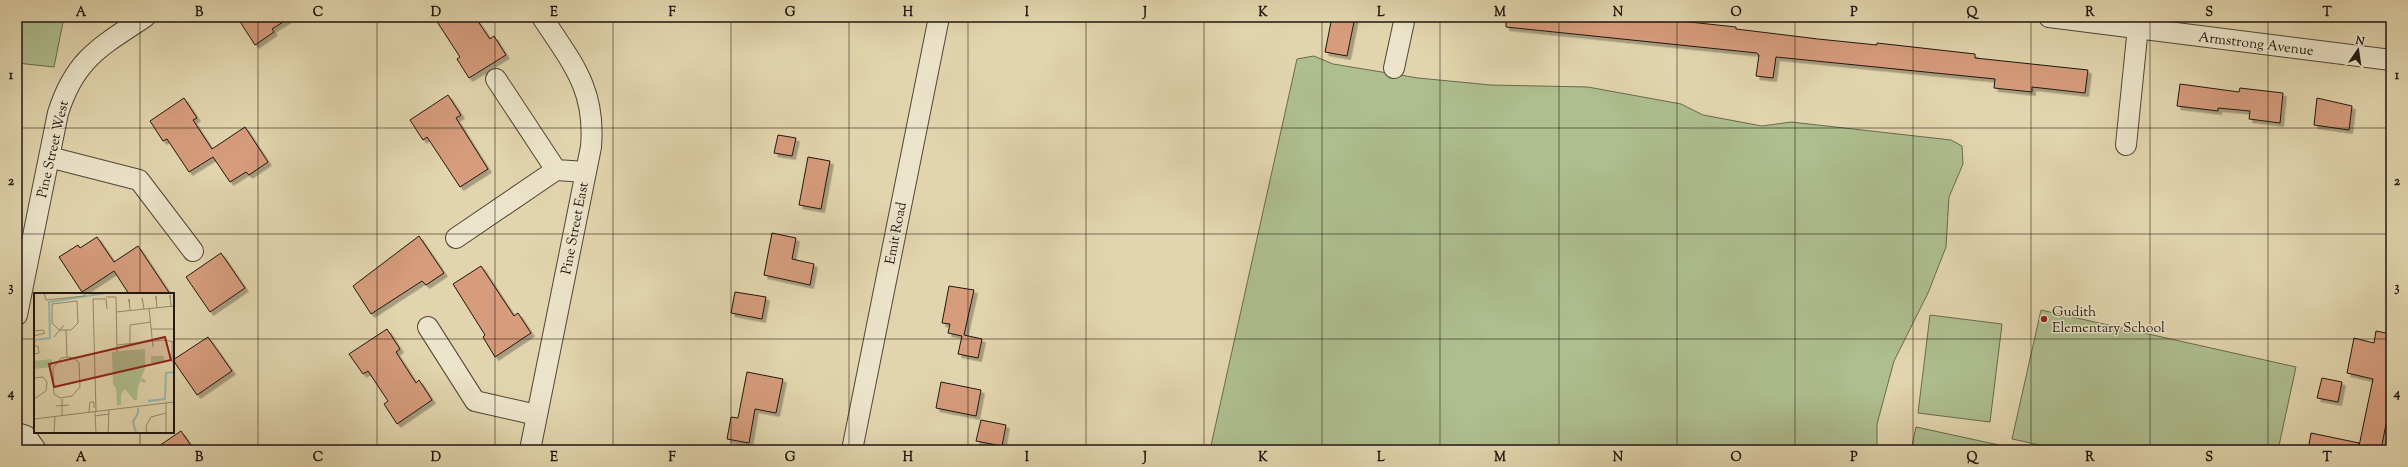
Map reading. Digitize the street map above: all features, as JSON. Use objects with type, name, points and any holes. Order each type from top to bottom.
[{"type":"street","name":"Pine Street West","points":[[24,308],[49,157],[65,92],[77,70],[100,47],[145,17]]},
{"type":"street","name":"Pine Street East","points":[[530,450],[586,172],[592,128],[591,108],[585,88],[577,70],[542,17]]},
{"type":"street","name":"Emit Road","points":[[852,450],[939,17]]},
{"type":"street","points":[[1394,68],[1405,17]]},
{"type":"street","name":"Armstrong Avenue","points":[[2049,17],[2138,23],[2391,60]]},
{"type":"street","points":[[2126,145],[2138,23]]},
{"type":"street","points":[[496,80],[556,170]]},
{"type":"street","points":[[49,157],[139,180],[193,251]]},
{"type":"street","points":[[456,238],[556,170],[586,172]]},
{"type":"street","points":[[428,326],[475,401],[537,415]]},
{"type":"street","points":[[17,433],[26,436],[36,450]]},
{"type":"green space","points":[[17,17],[64,17],[54,67],[17,63]]},
{"type":"green space","points":[[1314,56],[1333,64],[1418,78],[1491,85],[1588,87],[1681,104],[1703,115],[1762,126],[1791,122],[1951,140],[1962,146],[1963,164],[1949,197],[1946,247],[1928,293],[1894,361],[1877,424],[1877,450],[1210,450],[1297,59]]},
{"type":"green space","points":[[2041,310],[2296,367],[2278,450],[2063,450],[2012,439]]},
{"type":"green space","points":[[1930,315],[2002,324],[1990,422],[1918,413]]},
{"type":"green space","points":[[1916,427],[1999,445],[1998,450],[1911,450]]},
{"type":"building","points":[[237,17],[291,17],[272,29],[274,32],[255,45]]},
{"type":"building","points":[[434,17],[475,17],[490,39],[494,36],[506,55],[469,78],[457,59],[460,57]]},
{"type":"building","points":[[1332,17],[1355,17],[1347,56],[1325,52]]},
{"type":"building","points":[[1506,17],[1643,17],[1736,27],[1736,29],[1818,39],[1877,45],[1877,43],[1975,54],[1975,58],[2088,70],[2085,93],[2032,87],[2032,92],[1994,88],[1995,79],[1776,57],[1773,78],[1756,76],[1759,55],[1757,53],[1506,27]]},
{"type":"building","points":[[2180,84],[2239,92],[2240,88],[2283,93],[2280,123],[2249,119],[2250,111],[2218,108],[2218,111],[2177,106]]},
{"type":"building","points":[[448,95],[461,115],[456,118],[488,169],[460,187],[427,137],[423,140],[410,120]]},
{"type":"building","points":[[184,98],[197,118],[193,120],[212,149],[245,127],[268,162],[249,175],[246,172],[230,182],[213,157],[189,172],[167,139],[163,141],[150,121]]},
{"type":"building","points":[[2317,98],[2352,106],[2349,130],[2314,125]]},
{"type":"building","points":[[778,135],[796,138],[792,156],[774,153]]},
{"type":"building","points":[[808,157],[830,161],[821,209],[799,205]]},
{"type":"building","points":[[772,233],[796,238],[792,259],[814,264],[810,285],[764,275]]},
{"type":"building","points":[[419,236],[444,273],[426,285],[422,281],[371,314],[353,286]]},
{"type":"building","points":[[97,237],[114,262],[138,246],[169,293],[128,293],[114,271],[82,292],[59,257],[78,245],[80,248]]},
{"type":"building","points":[[221,253],[245,288],[210,312],[186,277]]},
{"type":"building","points":[[481,266],[514,316],[518,313],[531,333],[495,357],[483,337],[485,335],[453,284]]},
{"type":"building","points":[[949,286],[974,290],[964,335],[982,339],[978,358],[958,354],[962,336],[948,333],[950,324],[942,323]]},
{"type":"building","points":[[735,292],[766,297],[762,319],[731,313]]},
{"type":"building","points":[[387,329],[400,349],[396,352],[416,383],[419,380],[432,400],[397,424],[384,404],[388,401],[368,371],[363,374],[349,354]]},
{"type":"building","points":[[2376,331],[2391,334],[2391,398],[2381,450],[2308,450],[2311,433],[2359,443],[2359,446],[2373,379],[2347,373],[2354,338],[2374,343]]},
{"type":"building","points":[[208,337],[232,371],[197,395],[174,359]]},
{"type":"building","points":[[747,372],[783,379],[776,413],[755,409],[749,443],[727,439],[731,417],[738,418]]},
{"type":"building","points":[[2322,378],[2342,382],[2338,402],[2317,398]]},
{"type":"building","points":[[941,382],[981,390],[976,416],[936,408]]},
{"type":"building","points":[[981,420],[1006,425],[1002,446],[976,441]]},
{"type":"building","points":[[181,431],[194,450],[153,450]]},
{"type":"place","name":"Gudith Elementary School","points":[[2044,319]]}]
